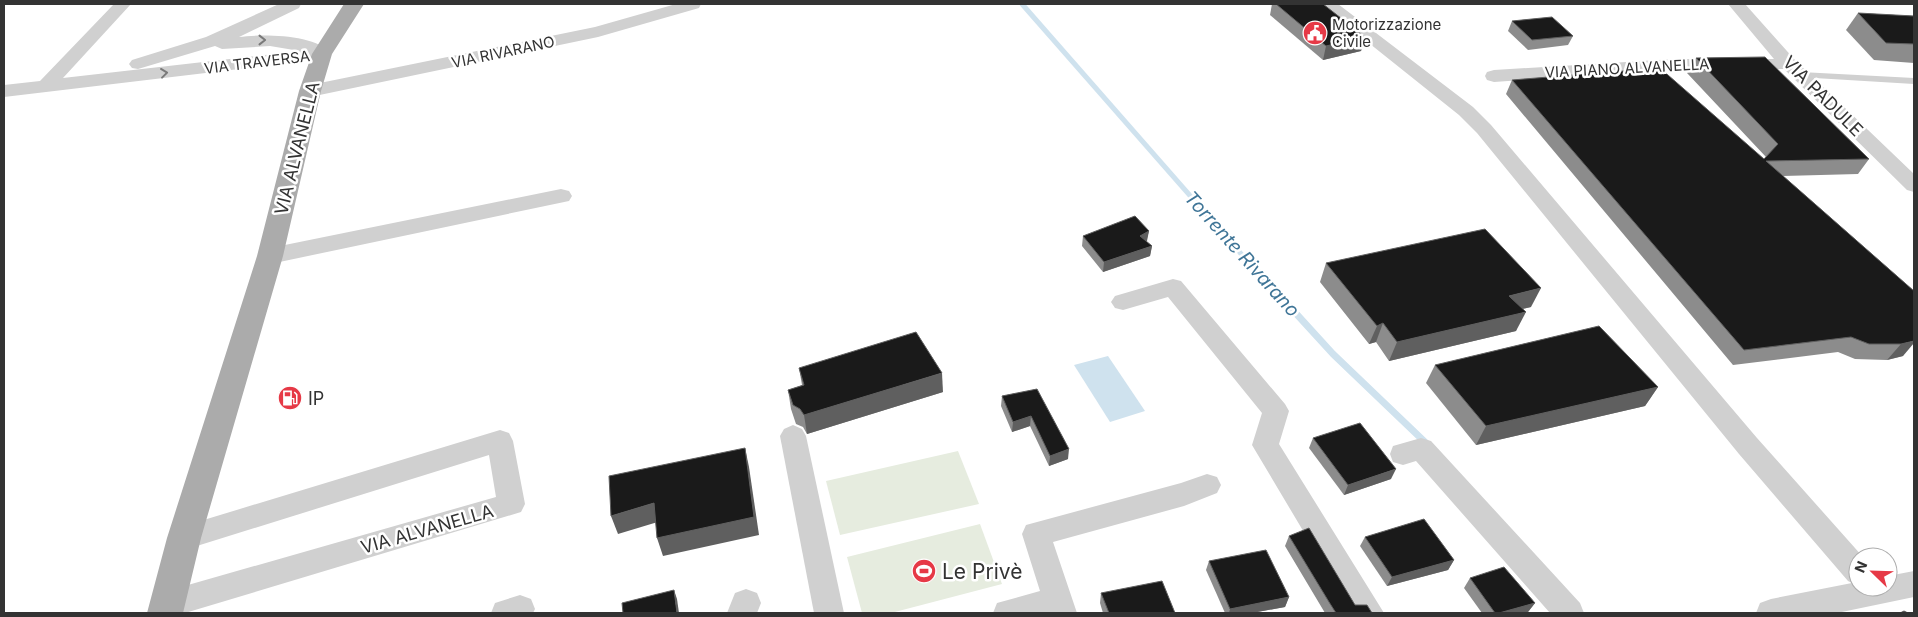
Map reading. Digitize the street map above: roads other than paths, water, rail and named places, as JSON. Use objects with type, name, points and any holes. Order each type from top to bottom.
[{"type":"main road","name":"VIA ALVANELLA","points":[[166,609],[184,538],[270,256],[310,91],[322,54],[342,12],[354,4]]},
{"type":"street","points":[[46,86],[123,4]]},
{"type":"street","name":"VIA TRAVERSA","points":[[179,53],[237,31],[270,10],[293,4]]},
{"type":"street","name":"VIA RIVARANO","points":[[310,91],[598,32],[693,4]]},
{"type":"street","points":[[1328,4],[1466,111],[1484,129],[1748,446],[1848,561]]},
{"type":"street","name":"VIA PADULE","points":[[1736,4],[1795,69],[1914,185]]},
{"type":"street","name":"VIA TRAVERSA","points":[[46,86],[217,44],[282,40],[322,54]]},
{"type":"street","name":"VIA TRAVERSA","points":[[6,93],[46,86],[322,54]]},
{"type":"street","name":"VIA PIANO ALVANELLA","points":[[1494,76],[1675,64],[1795,69]]},
{"type":"street","points":[[270,256],[560,196]]},
{"type":"street","points":[[1123,302],[1173,287],[1276,411],[1265,446],[1369,613]]},
{"type":"street","points":[[792,436],[829,613]]},
{"type":"street","name":"VIA ALVANELLA","points":[[166,609],[511,504],[500,441],[184,538]]},
{"type":"street","points":[[1403,454],[1421,449],[1569,613]]},
{"type":"street","points":[[1008,613],[1060,607],[1036,534],[1184,494],[1207,485]]},
{"type":"street","points":[[1898,584],[1914,584]]},
{"type":"street","points":[[1771,613],[1848,590]]},
{"type":"lane","points":[[1795,69],[1914,81]]},
{"type":"water","points":[[1108,356],[1145,411],[1110,422],[1074,365]]},
{"type":"waterway","name":"Torrente Rivarano","points":[[1022,4],[1250,264]]},
{"type":"waterway","name":"Torrente Rivarano","points":[[1249,262],[1333,354],[1427,444]]},
{"type":"place","name":"Motorizzazione Civile","points":[[1315,33]]},
{"type":"place","name":"IP","points":[[290,398]]},
{"type":"place","name":"Le Privè","points":[[924,571]]}]
